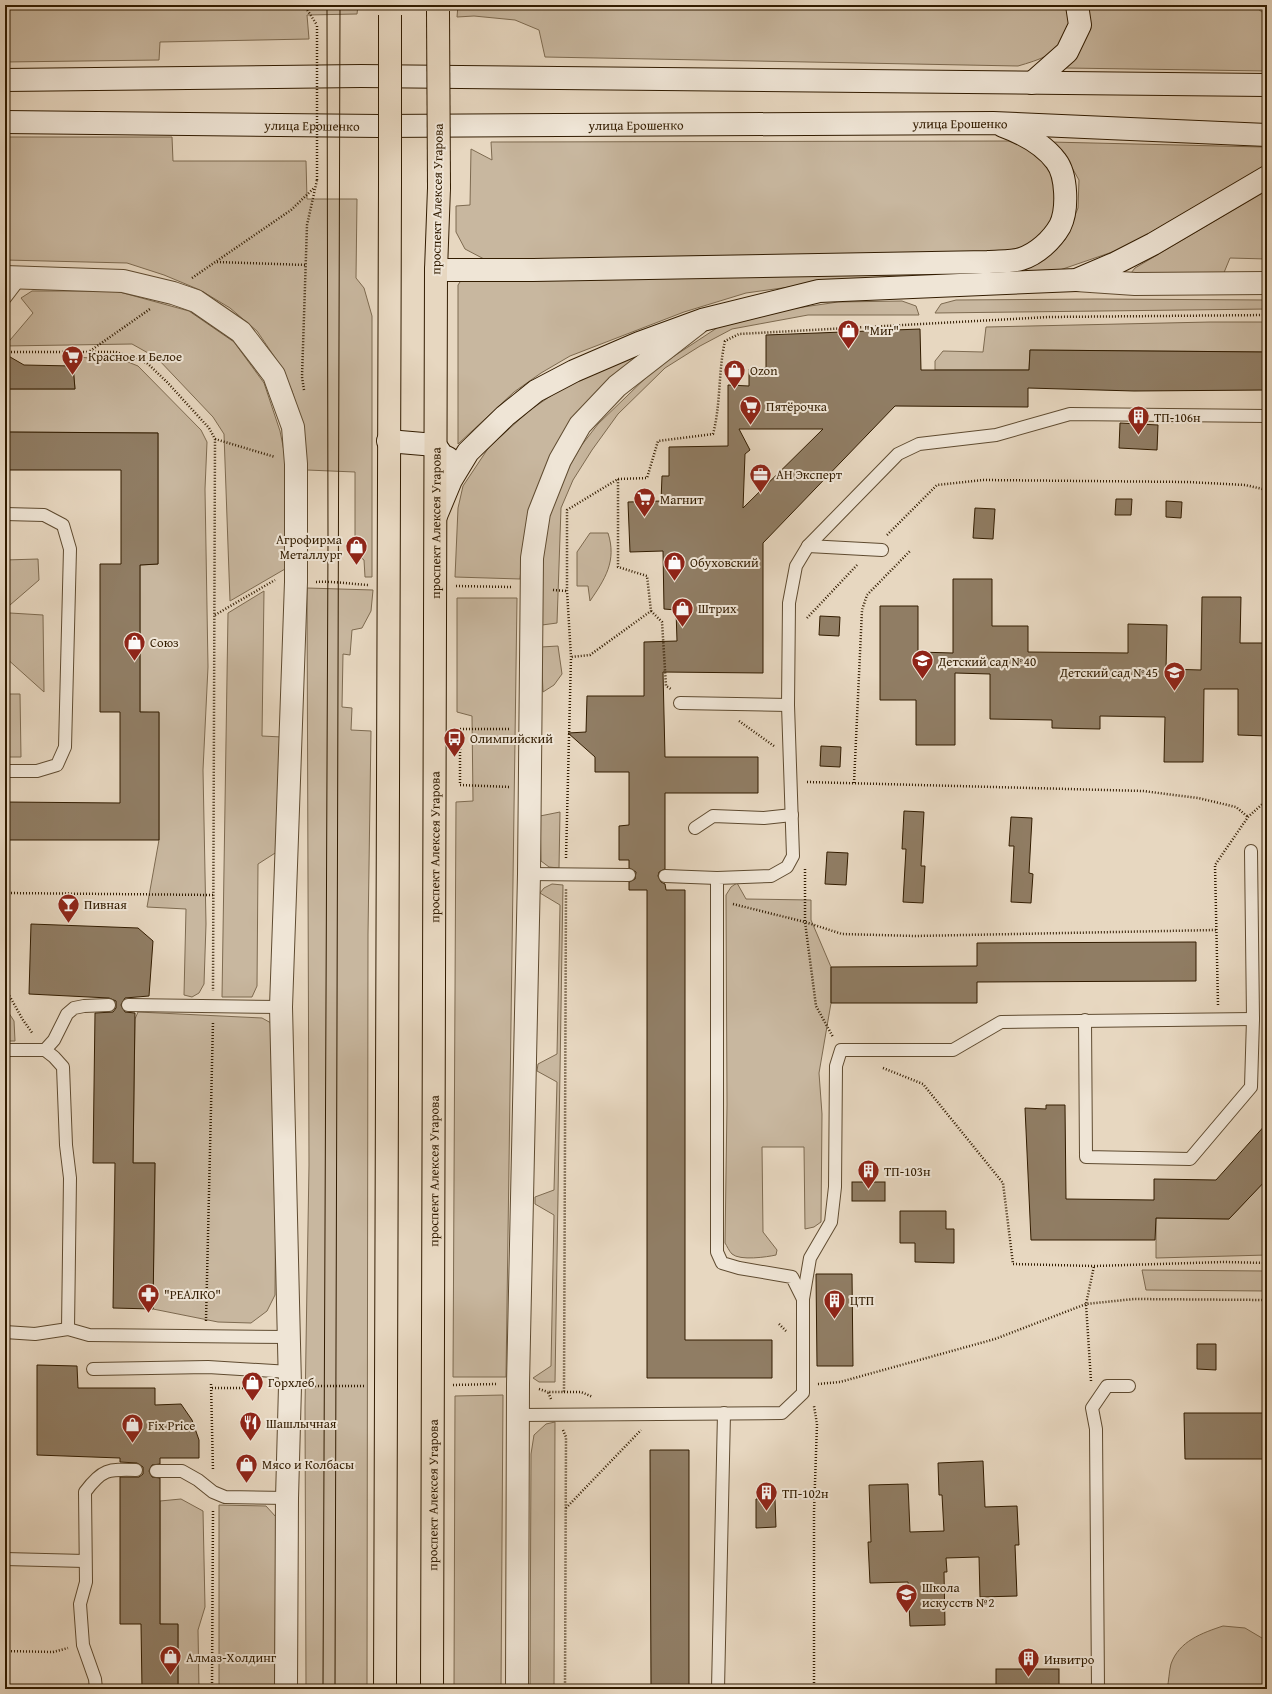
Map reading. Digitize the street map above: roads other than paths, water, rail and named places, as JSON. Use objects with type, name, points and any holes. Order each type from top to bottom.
[{"type":"main road","points":[[1032,83],[1067,52],[1080,25],[1077,5]]},
{"type":"main road","name":"проспект Алексея Угарова","points":[[432,1689],[435,445],[436,270],[440,188],[438,8]]},
{"type":"main road","points":[[385,1689],[390,601],[388,441],[390,10]]},
{"type":"main road","points":[[5,80],[361,76],[1267,85]]},
{"type":"main road","name":"улица Ерошенко","points":[[5,122],[380,126],[993,122],[1267,135]]},
{"type":"main road","points":[[436,270],[541,270],[980,262],[1021,259],[1045,245],[1060,225],[1065,203],[1065,181],[1057,161],[1039,146],[1018,132],[993,122]]},
{"type":"main road","points":[[1076,280],[1116,263],[1153,244],[1267,177]]},
{"type":"main road","points":[[13,277],[123,281],[173,293],[196,301],[241,332],[274,375],[293,427],[296,464],[296,582],[281,1007],[290,1372],[287,1498],[286,1689]]},
{"type":"main road","points":[[388,441],[435,445],[442,455],[450,459],[458,459],[468,452],[505,416],[536,391],[581,368],[639,343],[702,320],[819,291],[1076,280],[1135,284],[1267,283]]},
{"type":"main road","points":[[517,1689],[519,1415],[530,874],[532,558],[539,513],[560,460],[580,425],[617,386],[702,320]]},
{"type":"main road","points":[[436,516],[451,480],[468,452]]},
{"type":"lane","points":[[5,298],[13,277]]},
{"type":"lane","points":[[665,876],[717,878],[771,876],[787,867],[793,856],[788,705],[789,603],[796,566],[808,546],[898,454],[919,444],[996,435],[1070,414],[1267,416]]},
{"type":"lane","points":[[5,514],[44,515],[63,525],[70,548],[65,747],[57,765],[37,771],[5,771]]},
{"type":"lane","points":[[808,546],[877,550]]},
{"type":"lane","points":[[680,703],[788,705]]},
{"type":"lane","points":[[695,828],[713,816],[764,818],[792,815]]},
{"type":"lane","points":[[1085,1020],[1086,1157],[1190,1159],[1251,1087],[1253,1019],[1251,852]]},
{"type":"lane","points":[[530,874],[566,873],[629,875]]},
{"type":"lane","points":[[717,878],[717,1252],[722,1263],[739,1268],[792,1277],[803,1299]]},
{"type":"lane","points":[[45,1050],[54,1040],[67,1014],[74,1008],[110,1005]]},
{"type":"lane","points":[[128,1005],[281,1007]]},
{"type":"lane","points":[[519,1415],[724,1413],[782,1414],[808,1390],[803,1299],[810,1258],[831,1222],[835,1187],[836,1066],[841,1050],[953,1050],[1001,1022],[1253,1019]]},
{"type":"lane","points":[[5,1050],[45,1050],[54,1057],[63,1068],[66,1145],[70,1178],[68,1329]]},
{"type":"lane","points":[[5,1332],[35,1334],[68,1329],[89,1335],[289,1337]]},
{"type":"lane","points":[[93,1369],[208,1367],[290,1372]]},
{"type":"lane","points":[[1098,1689],[1096,1429],[1092,1408],[1107,1386],[1129,1386]]},
{"type":"lane","points":[[718,1689],[724,1413]]},
{"type":"lane","points":[[96,1689],[95,1679],[83,1645],[80,1604],[86,1582],[85,1492],[100,1476],[111,1470],[136,1470]]},
{"type":"lane","points":[[156,1471],[182,1471],[198,1480],[213,1492],[225,1497],[287,1498]]},
{"type":"lane","points":[[5,1559],[85,1561]]},
{"type":"tram line","points":[[323,1689],[328,541],[327,5]]},
{"type":"tram line","points":[[335,1689],[340,5]]},
{"type":"place","name":"\"Миг\"","points":[[849,350]]},
{"type":"place","name":"Красное и Белое","points":[[73,376]]},
{"type":"place","name":"Ozon","points":[[734,390]]},
{"type":"place","name":"Пятёрочка","points":[[751,426]]},
{"type":"place","name":"ТП-106н","points":[[1138,436]]},
{"type":"place","name":"АН Эксперт","points":[[761,494]]},
{"type":"place","name":"Магнит","points":[[645,518]]},
{"type":"place","name":"Агрофирма Металлург","points":[[357,566]]},
{"type":"place","name":"Обуховский","points":[[675,582]]},
{"type":"place","name":"Штрих","points":[[682,628]]},
{"type":"place","name":"Союз","points":[[134,662]]},
{"type":"place","name":"Детский сад №40","points":[[923,680]]},
{"type":"place","name":"Детский сад №45","points":[[1174,692]]},
{"type":"place","name":"Олимпийский","points":[[454,758]]},
{"type":"place","name":"Пивная","points":[[68,924]]},
{"type":"place","name":"ТП-103н","points":[[868,1190]]},
{"type":"place","name":"\"РЕАЛКО\"","points":[[148,1314]]},
{"type":"place","name":"ЦТП","points":[[835,1320]]},
{"type":"place","name":"Горхлеб","points":[[252,1402]]},
{"type":"place","name":"Шашлычная","points":[[251,1442]]},
{"type":"place","name":"Fix Price","points":[[132,1444]]},
{"type":"place","name":"Мясо и Колбасы","points":[[247,1484]]},
{"type":"place","name":"ТП-102н","points":[[766,1512]]},
{"type":"place","name":"Школа искусств №2","points":[[906,1614]]},
{"type":"place","name":"Алмаз-Холдинг","points":[[171,1676]]},
{"type":"place","name":"Инвитро","points":[[1028,1678]]}]
